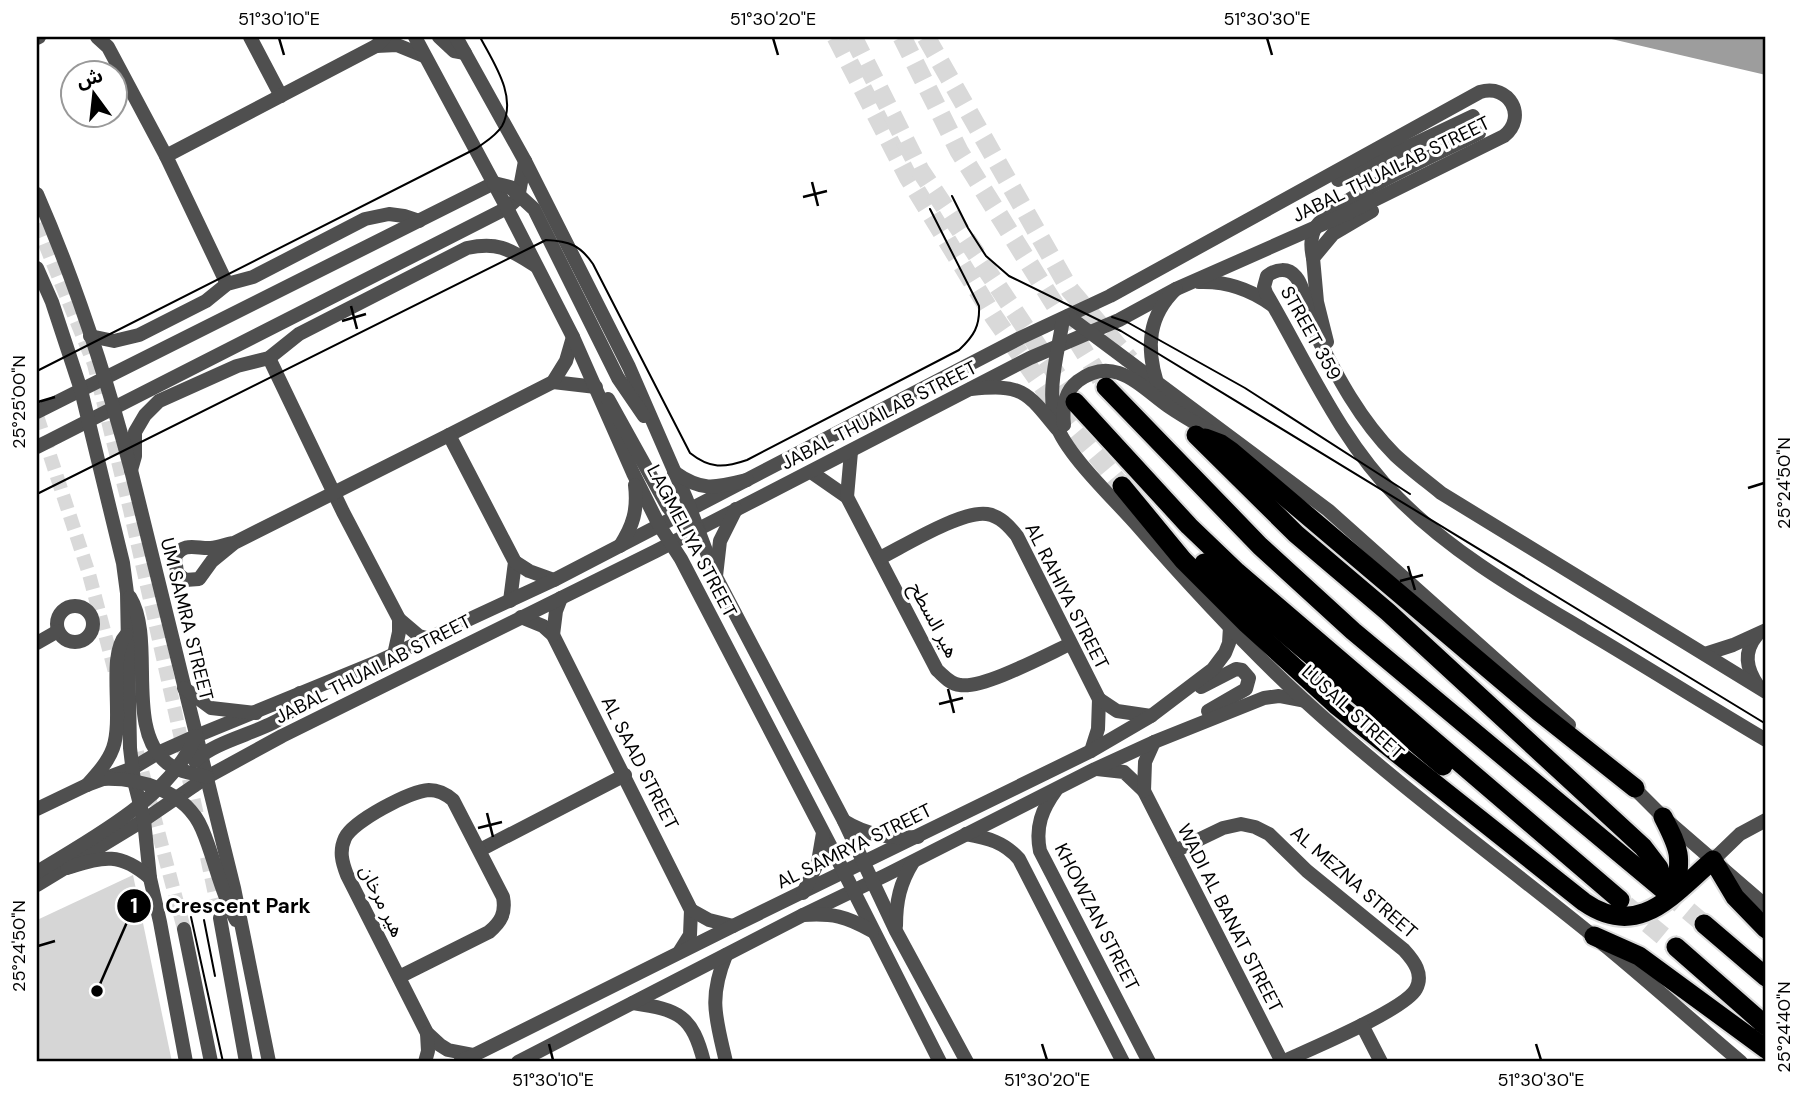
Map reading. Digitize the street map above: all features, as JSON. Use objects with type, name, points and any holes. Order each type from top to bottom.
[{"type":"highway","points":[[1106,387],[1260,546],[1353,631],[1670,892]]},
{"type":"highway","name":"LUSAIL STREET","points":[[1075,402],[1189,526],[1237,572],[1620,900]]},
{"type":"highway","points":[[1635,788],[1528,702],[1231,451],[1212,440],[1196,435],[1296,534],[1425,646],[1643,847],[1659,868],[1670,892]]},
{"type":"highway","points":[[1600,882],[1482,798],[1366,704],[1245,600],[1122,486],[1192,569],[1247,624],[1336,705],[1599,913],[1624,918],[1646,913],[1713,860],[1735,897],[1766,929]]},
{"type":"highway","points":[[1663,817],[1677,843],[1680,856],[1670,892]]},
{"type":"highway","points":[[1704,924],[1766,977]]},
{"type":"highway","points":[[1594,936],[1639,956],[1766,1049]]},
{"type":"highway","points":[[1676,947],[1766,1026]]},
{"type":"street","points":[[250,37],[281,96]]},
{"type":"street","name":"LAGMELIYA STREET","points":[[415,37],[573,337],[659,525],[844,872],[940,1062]]},
{"type":"street","points":[[439,37],[454,51],[465,53]]},
{"type":"street","name":"LAGMELIYA STREET","points":[[456,37],[525,161],[629,367],[690,509],[691,532],[703,547],[716,577],[865,862],[896,931],[967,1062]]},
{"type":"street","points":[[104,40],[166,156],[227,284]]},
{"type":"street","points":[[166,156],[380,41],[424,56]]},
{"type":"street","name":"JABAL THUAILAB STREET","points":[[67,868],[144,820],[165,792],[207,777],[294,730],[671,544],[971,389],[1176,289],[1315,228],[1504,136],[1515,122],[1516,111],[1511,100],[1497,90],[1480,92],[1110,296],[1020,338],[620,547],[394,655],[158,753],[134,775]]},
{"type":"street","points":[[1216,237],[1473,116]]},
{"type":"street","points":[[1332,364],[1317,302],[1311,249],[1315,228],[1343,204],[1479,133]]},
{"type":"street","points":[[37,447],[507,208],[515,202],[519,194],[525,161]]},
{"type":"street","points":[[37,412],[494,183],[510,187],[538,216],[618,378],[654,428]]},
{"type":"street","points":[[1313,258],[1333,234],[1373,211],[1388,193]]},
{"type":"street","name":"UM SAMRA STREET","points":[[37,194],[66,264],[115,407],[246,940],[269,1062]]},
{"type":"street","points":[[90,336],[114,341],[131,338],[206,301],[227,284],[253,277],[373,217],[397,214],[419,221]]},
{"type":"street","points":[[37,217],[51,226]]},
{"type":"street","points":[[131,470],[135,456],[135,432],[145,415],[159,401],[229,370],[269,358],[299,334],[467,248],[489,244],[498,246],[515,252],[536,266]]},
{"type":"street","points":[[37,268],[52,302],[81,390],[117,530],[127,593],[134,775],[144,820],[150,878],[186,1062]]},
{"type":"street","name":"STREET 359","points":[[1763,690],[1441,493],[1395,454],[1356,407],[1312,327],[1298,279],[1290,271],[1278,270],[1271,273],[1265,281],[1266,293],[1320,390],[1378,476],[1407,506],[1449,543],[1495,575],[1766,740]]},
{"type":"street","points":[[1191,282],[1236,286],[1275,307]]},
{"type":"street","points":[[1157,383],[1150,357],[1150,335],[1162,305],[1176,289]]},
{"type":"street","points":[[175,317],[185,337]]},
{"type":"street","points":[[1066,318],[1328,510],[1538,695],[1663,817],[1766,906]]},
{"type":"street","name":"LUSAIL STREET","points":[[1066,318],[1054,373],[1053,404],[1057,426],[1079,459],[1188,584],[1305,701],[1400,784],[1594,936],[1741,1062]]},
{"type":"street","points":[[234,543],[553,382],[566,361],[573,337]]},
{"type":"street","points":[[269,358],[334,494],[399,619],[419,636],[429,639]]},
{"type":"street","points":[[1065,440],[1063,414],[1068,393],[1075,383],[1087,375],[1105,370],[1125,374],[1180,414],[1259,457]]},
{"type":"street","points":[[553,382],[597,390],[606,397],[615,408],[675,517],[691,532]]},
{"type":"street","points":[[971,389],[1017,389],[1034,401],[1065,440]]},
{"type":"street","points":[[449,435],[515,562],[529,571],[554,580]]},
{"type":"street","points":[[847,497],[851,452]]},
{"type":"street","points":[[674,472],[692,483],[709,488],[747,480]]},
{"type":"street","name":"هير السطح","points":[[811,472],[847,497],[937,670],[946,679],[963,686],[988,680],[1070,644]]},
{"type":"street","points":[[620,547],[636,513],[633,473]]},
{"type":"street","points":[[716,577],[720,541],[736,509]]},
{"type":"street","name":"AL RAHIYA STREET","points":[[880,558],[974,513],[989,514],[1000,519],[1017,536],[1099,699],[1098,729],[1091,751]]},
{"type":"street","points":[[659,525],[691,532]]},
{"type":"street","points":[[510,601],[515,562]]},
{"type":"street","points":[[127,593],[138,617],[144,711],[158,753],[180,770],[207,777]]},
{"type":"street","points":[[553,635],[556,611],[561,598]]},
{"type":"street","points":[[521,617],[543,626],[553,635]]},
{"type":"street","points":[[394,655],[399,619]]},
{"type":"street","name":"AL SAMRYA STREET","points":[[460,1062],[1091,751],[1151,716],[1218,664],[1229,643],[1230,627]]},
{"type":"street","points":[[37,643],[58,631]]},
{"type":"street","points":[[1705,654],[1762,632]]},
{"type":"street","points":[[1762,632],[1751,643],[1746,655],[1749,669],[1763,690]]},
{"type":"street","points":[[94,782],[115,743],[119,721],[117,654],[120,643],[127,634]]},
{"type":"street","name":"AL SAAD STREET","points":[[553,635],[691,910]]},
{"type":"street","points":[[1144,791],[1145,762],[1154,741],[1242,693],[1249,684],[1249,678],[1242,670],[1230,671],[1151,716]]},
{"type":"street","points":[[184,688],[211,708],[256,713]]},
{"type":"street","points":[[180,770],[218,745],[270,723],[292,710],[300,693]]},
{"type":"street","name":"AL SAMRYA STREET","points":[[518,1062],[803,915],[1154,741],[1264,698],[1279,696],[1305,701]]},
{"type":"street","name":"AL RAHIYA STREET","points":[[1099,699],[1117,710],[1151,716]]},
{"type":"street","points":[[37,872],[141,804],[165,792],[180,770],[196,736]]},
{"type":"street","name":"WADI AL BANAT STREET","points":[[1095,769],[1124,772],[1144,791],[1282,1062]]},
{"type":"street","points":[[37,809],[94,782],[134,775],[165,792],[193,812],[202,828],[226,901],[246,940]]},
{"type":"street","points":[[480,850],[625,775]]},
{"type":"street","name":"KHOWZAN STREET","points":[[1058,788],[1041,816],[1038,834],[1040,851],[1149,1062]]},
{"type":"street","name":"هير مرخان","points":[[398,977],[489,932],[498,925],[504,914],[503,897],[453,800],[435,790],[414,793],[361,822],[349,831],[341,851],[347,875],[398,977],[427,1033]]},
{"type":"street","points":[[37,795],[54,800]]},
{"type":"street","points":[[1713,860],[1740,834],[1766,820]]},
{"type":"street","points":[[844,821],[873,835],[891,838],[918,837]]},
{"type":"street","name":"AL MEZNA STREET","points":[[1175,851],[1223,828],[1241,824],[1255,827],[1269,834],[1307,871],[1404,950],[1418,969],[1418,987],[1408,999],[1362,1025],[1282,1062]]},
{"type":"street","points":[[803,893],[818,862],[823,833]]},
{"type":"street","points":[[966,834],[991,839],[1008,848],[1019,859],[1123,1062]]},
{"type":"street","points":[[37,885],[67,868],[97,859],[120,858],[150,878]]},
{"type":"street","points":[[896,931],[897,897],[904,876],[913,862]]},
{"type":"street","points":[[679,952],[688,943],[691,910],[709,920],[733,926]]},
{"type":"street","points":[[803,915],[844,916],[873,931]]},
{"type":"street","points":[[220,918],[246,1062]]},
{"type":"street","points":[[184,929],[211,1062]]},
{"type":"street","points":[[726,955],[714,994],[716,1021],[726,1062]]},
{"type":"street","points":[[632,1003],[668,1009],[684,1020],[698,1040],[704,1062]]},
{"type":"street","points":[[1362,1025],[1381,1062]]},
{"type":"street","points":[[427,1033],[449,1050],[475,1055]]},
{"type":"street","points":[[425,1062],[428,1051],[427,1033]]},
{"type":"shaded area","points":[[1603,37],[1766,37],[1766,75]]},
{"type":"shaded area","points":[[133,875],[172,1062],[37,1062],[37,920]]},
{"type":"tunnel","points":[[836,37],[908,177],[994,317],[1061,413],[1122,486]]},
{"type":"tunnel","points":[[853,37],[920,170],[1075,402]]},
{"type":"tunnel","points":[[902,37],[959,151],[1106,387]]},
{"type":"tunnel","points":[[926,37],[1070,290],[1130,360]]},
{"type":"tunnel","points":[[37,224],[94,364],[184,752]]},
{"type":"tunnel","points":[[37,416],[89,574],[115,672]]},
{"type":"tunnel","points":[[137,752],[184,929]]},
{"type":"tunnel","points":[[189,779],[199,824]]},
{"type":"tunnel","points":[[207,857],[220,918]]},
{"type":"tunnel","points":[[1666,892],[1704,924]]},
{"type":"tunnel","points":[[1626,905],[1676,947]]},
{"type":"tram line","points":[[37,371],[477,148],[497,133],[506,115],[507,103],[502,80],[480,37]]},
{"type":"tram line","points":[[952,196],[986,256],[1009,276],[1121,331],[1766,724]]},
{"type":"tram line","points":[[37,494],[546,240],[573,245],[593,264],[690,453],[717,466],[739,463],[959,350],[969,340],[977,325],[979,306],[930,209]]},
{"type":"tram line","points":[[1112,317],[1127,322],[1245,388],[1410,494]]},
{"type":"tram line","points":[[191,917],[223,1062]]},
{"type":"tram line","points":[[204,920],[215,976]]},
{"type":"place","name":"Crescent Park","points":[[97,991]]}]
